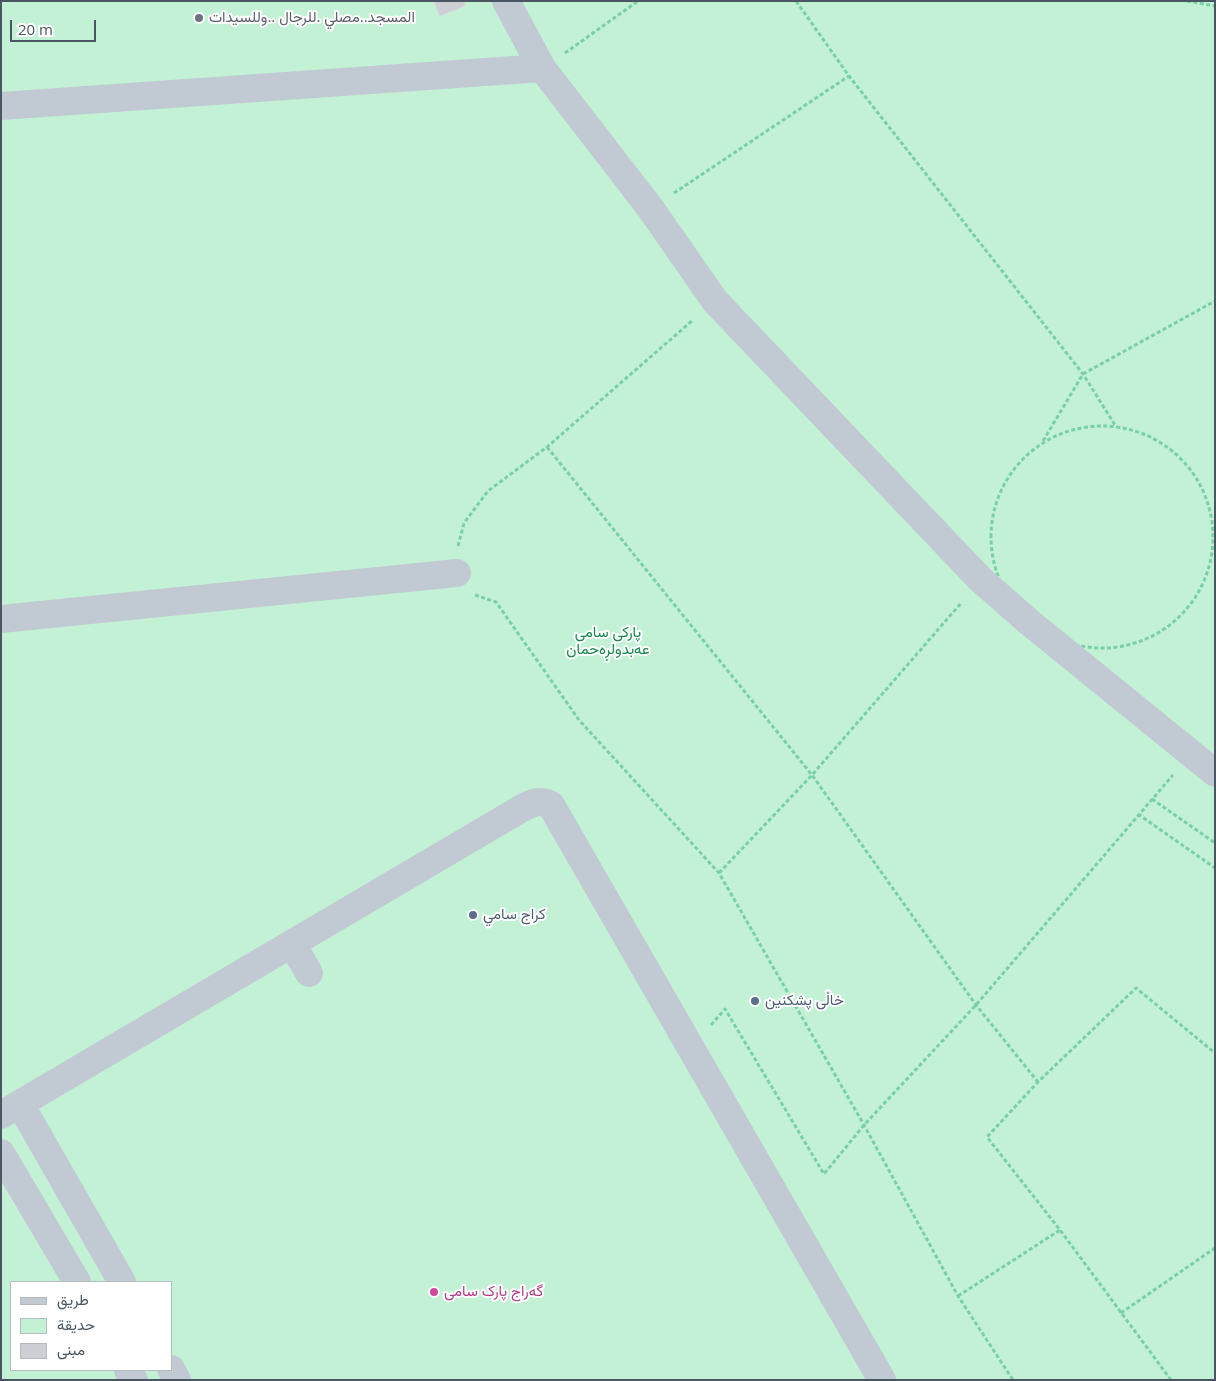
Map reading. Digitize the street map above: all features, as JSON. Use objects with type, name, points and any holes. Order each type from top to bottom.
[{"type":"street","points":[[506,1],[542,68],[651,209],[715,301],[981,580],[1190,755],[1215,773]]},
{"type":"street","points":[[1,106],[542,68]]},
{"type":"street","points":[[1,619],[457,574]]},
{"type":"street","points":[[121,1281],[36,1130],[11,1109],[534,802],[542,801],[550,805],[563,827],[882,1380]]},
{"type":"street","points":[[292,944],[309,973]]},
{"type":"street","points":[[36,1130],[1,1152],[76,1281]]},
{"type":"path","points":[[542,68],[638,1]]},
{"type":"path","points":[[796,1],[850,76],[1083,374],[1115,425]]},
{"type":"path","points":[[1187,1],[1215,6]]},
{"type":"path","points":[[651,209],[850,76]]},
{"type":"path","points":[[715,301],[547,447],[488,491],[464,524],[456,556],[457,574],[473,594],[496,602],[579,720],[719,873],[864,1125],[958,1296],[1013,1380]]},
{"type":"path","points":[[719,873],[812,775],[981,580],[991,541],[996,503],[1000,494],[1014,468],[1042,442],[1083,374],[1215,301]]},
{"type":"path","points":[[991,541],[996,571],[1009,599],[1030,622],[1062,641],[1099,649],[1136,644],[1170,626],[1196,599],[1211,564],[1214,526],[1204,489],[1182,458],[1151,436],[1115,425],[1077,427],[1042,442]]},
{"type":"path","points":[[547,447],[812,775],[976,1004],[1038,1082]]},
{"type":"path","points":[[691,1048],[725,1009],[824,1174],[864,1125],[976,1004],[1190,755]]},
{"type":"path","points":[[1152,799],[1215,843]]},
{"type":"path","points":[[1138,814],[1215,868]]},
{"type":"path","points":[[1171,1380],[1060,1230],[987,1137],[1038,1082],[1136,988],[1215,1053]]},
{"type":"path","points":[[958,1296],[1060,1230]]},
{"type":"path","points":[[1121,1312],[1215,1248]]},
{"type":"green space","name":"پارکی سامی عەبدولڕەحمان","points":[[1,1],[1215,1],[1215,1380],[1,1380]]},
{"type":"building","points":[[434,1],[464,1],[465,6],[440,16]]},
{"type":"place","name":"المسجد..مصلي .للرجال ..وللسيدات","points":[[199,18]]},
{"type":"place","name":"کراج سامي","points":[[473,915]]},
{"type":"place","name":"خاڵی پشکنین","points":[[755,1001]]},
{"type":"place","name":"گەراج پارک سامی","points":[[434,1292]]}]
